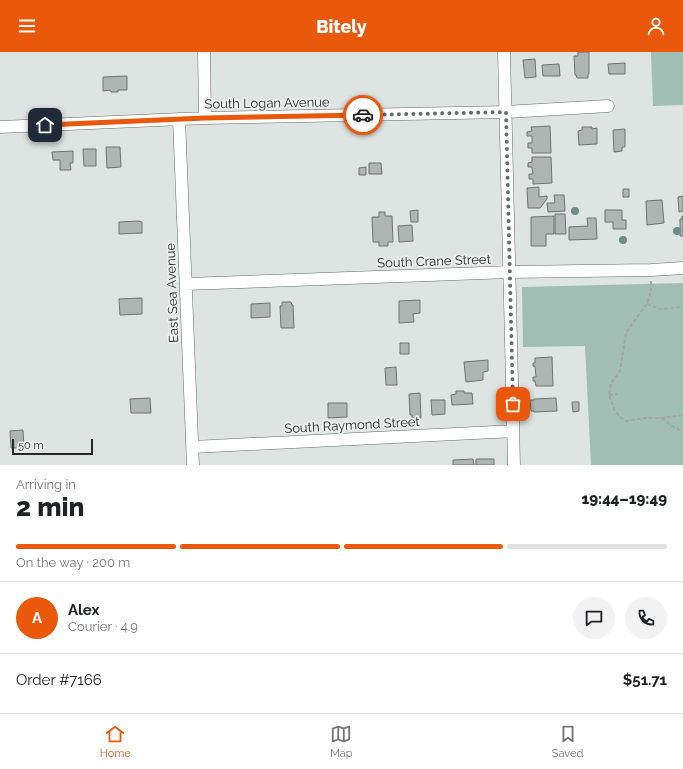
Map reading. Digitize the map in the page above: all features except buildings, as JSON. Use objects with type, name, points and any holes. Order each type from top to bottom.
[{"type":"street","points":[[204,52],[205,118]]},
{"type":"street","points":[[504,52],[514,465]]},
{"type":"street","name":"South Logan Avenue","points":[[0,127],[205,118],[506,112],[608,106]]},
{"type":"street","name":"East Sea Avenue","points":[[179,119],[193,465]]},
{"type":"street","name":"South Crane Street","points":[[186,284],[510,272],[651,270],[683,268]]},
{"type":"street","name":"South Raymond Street","points":[[193,447],[513,431]]},
{"type":"path","points":[[651,270],[651,291],[647,304],[626,333],[620,371],[611,383],[609,395],[614,409],[619,416],[626,421],[683,415]]},
{"type":"path","points":[[647,304],[660,309],[683,307]]},
{"type":"path","points":[[609,395],[617,394]]},
{"type":"path","points":[[662,418],[683,432]]},
{"type":"green space","points":[[651,52],[683,52],[683,105],[653,106]]},
{"type":"green space","points":[[683,283],[683,465],[591,465],[585,346],[523,347],[522,287]]},
{"type":"way so far","points":[[363,115],[506,112],[513,404]]},
{"type":"route","points":[[45,125],[205,118],[363,115]]}]
